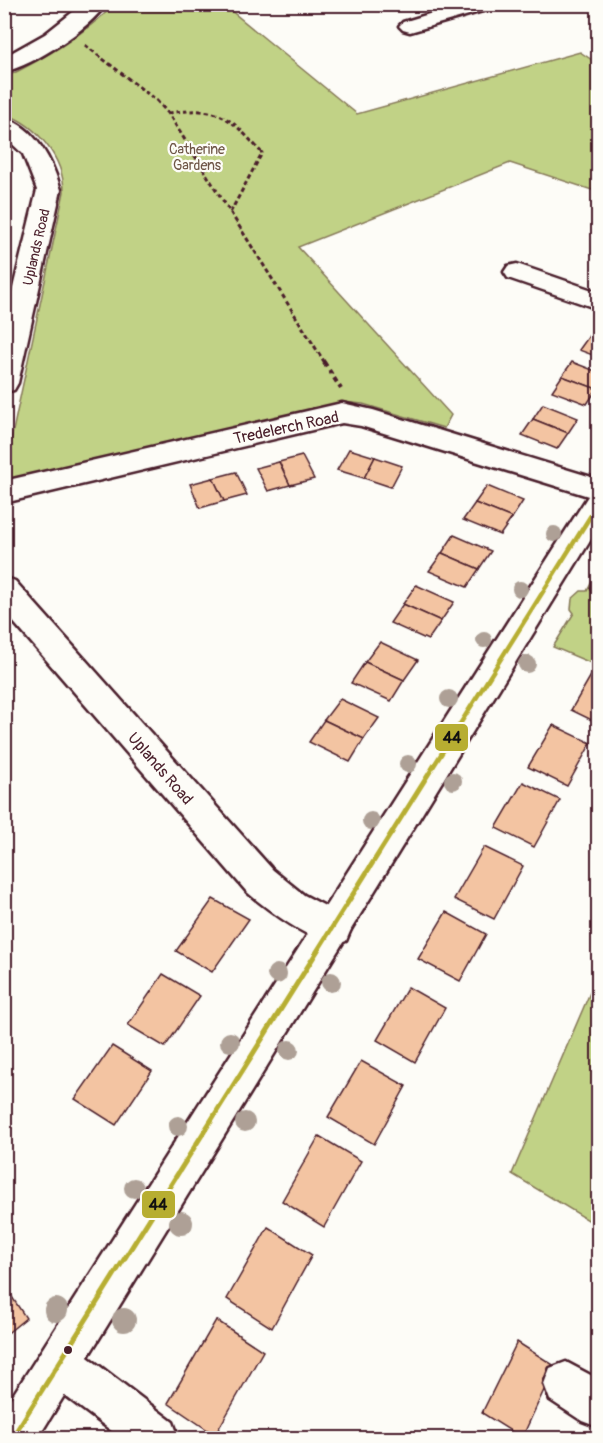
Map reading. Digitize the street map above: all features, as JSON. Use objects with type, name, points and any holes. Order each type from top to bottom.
[{"type":"street","points":[[4,66],[66,30],[96,4]]},
{"type":"street","points":[[410,26],[486,4]]},
{"type":"street","name":"Uplands Road","points":[[4,125],[15,132],[40,162],[49,190],[4,383]]},
{"type":"street","points":[[518,272],[598,301]]},
{"type":"street","name":"Tredelerch Road","points":[[4,492],[324,416],[352,414],[598,489]]},
{"type":"street","points":[[12,1438],[60,1365],[598,504]]},
{"type":"street","name":"Uplands Road","points":[[4,589],[260,881],[291,907],[333,929]]},
{"type":"street","points":[[60,1365],[157,1438]]},
{"type":"path","points":[[66,30],[157,101],[168,113],[349,402],[352,414]]},
{"type":"path","points":[[168,113],[191,109],[207,110],[228,116],[262,153],[230,213]]},
{"type":"path","points":[[590,587],[598,591]]},
{"type":"green space","name":"Catherine Gardens","points":[[115,4],[224,5],[357,114],[580,52],[598,64],[598,192],[510,163],[298,247],[451,415],[444,428],[363,404],[344,402],[343,407],[15,481],[5,477],[5,468],[64,192],[59,167],[46,144],[27,126],[5,114],[4,78],[63,46]]},
{"type":"green space","points":[[594,578],[598,580],[598,666],[553,647],[574,613],[571,609],[572,599],[581,591],[587,591]]},
{"type":"green space","points":[[598,974],[598,1226],[512,1174]]},
{"type":"building","points":[[598,322],[598,340],[589,336]]},
{"type":"building","points":[[589,336],[598,340],[598,357],[579,350]]},
{"type":"building","points":[[572,362],[598,372],[597,389],[562,376]]},
{"type":"building","points":[[562,376],[597,389],[587,404],[552,391]]},
{"type":"building","points":[[543,404],[578,418],[568,433],[533,419]]},
{"type":"building","points":[[533,419],[568,433],[557,449],[522,435]]},
{"type":"building","points":[[349,449],[375,457],[364,478],[337,470]]},
{"type":"building","points":[[302,456],[314,479],[290,485],[279,462]]},
{"type":"building","points":[[375,457],[402,466],[391,487],[364,478]]},
{"type":"building","points":[[279,462],[290,485],[268,491],[256,468]]},
{"type":"building","points":[[236,472],[247,495],[224,501],[213,478]]},
{"type":"building","points":[[213,478],[224,501],[200,508],[190,484]]},
{"type":"building","points":[[487,486],[523,501],[512,518],[475,503]]},
{"type":"building","points":[[475,503],[512,518],[500,535],[463,520]]},
{"type":"building","points":[[454,535],[491,551],[479,569],[442,553]]},
{"type":"building","points":[[442,553],[479,569],[467,587],[429,571]]},
{"type":"building","points":[[416,585],[454,602],[441,621],[403,604]]},
{"type":"building","points":[[403,604],[441,621],[428,640],[390,623]]},
{"type":"building","points":[[380,642],[418,660],[404,680],[365,662]]},
{"type":"building","points":[[365,662],[404,680],[391,701],[351,683]]},
{"type":"building","points":[[593,672],[598,674],[598,723],[571,710]]},
{"type":"building","points":[[340,699],[379,718],[364,739],[324,720]]},
{"type":"building","points":[[324,720],[364,739],[350,762],[309,742]]},
{"type":"building","points":[[553,725],[591,743],[567,786],[528,767]]},
{"type":"building","points":[[523,782],[560,800],[534,847],[496,828]]},
{"type":"building","points":[[484,847],[523,866],[494,919],[454,899]]},
{"type":"building","points":[[213,899],[249,919],[212,972],[176,951]]},
{"type":"building","points":[[446,912],[486,934],[460,981],[418,959]]},
{"type":"building","points":[[163,974],[200,996],[165,1047],[128,1025]]},
{"type":"building","points":[[408,987],[445,1008],[415,1062],[377,1040]]},
{"type":"building","points":[[112,1046],[152,1071],[116,1125],[75,1099]]},
{"type":"building","points":[[361,1061],[406,1086],[374,1144],[328,1117]]},
{"type":"building","points":[[319,1136],[361,1161],[324,1227],[282,1201]]},
{"type":"building","points":[[268,1227],[312,1255],[272,1328],[227,1299]]},
{"type":"building","points":[[4,1285],[26,1318],[4,1336]]},
{"type":"building","points":[[216,1320],[263,1351],[215,1435],[168,1403]]},
{"type":"building","points":[[517,1342],[555,1366],[522,1438],[482,1413]]},
{"type":"transit line","name":"44","points":[[12,1438],[598,504]]}]
